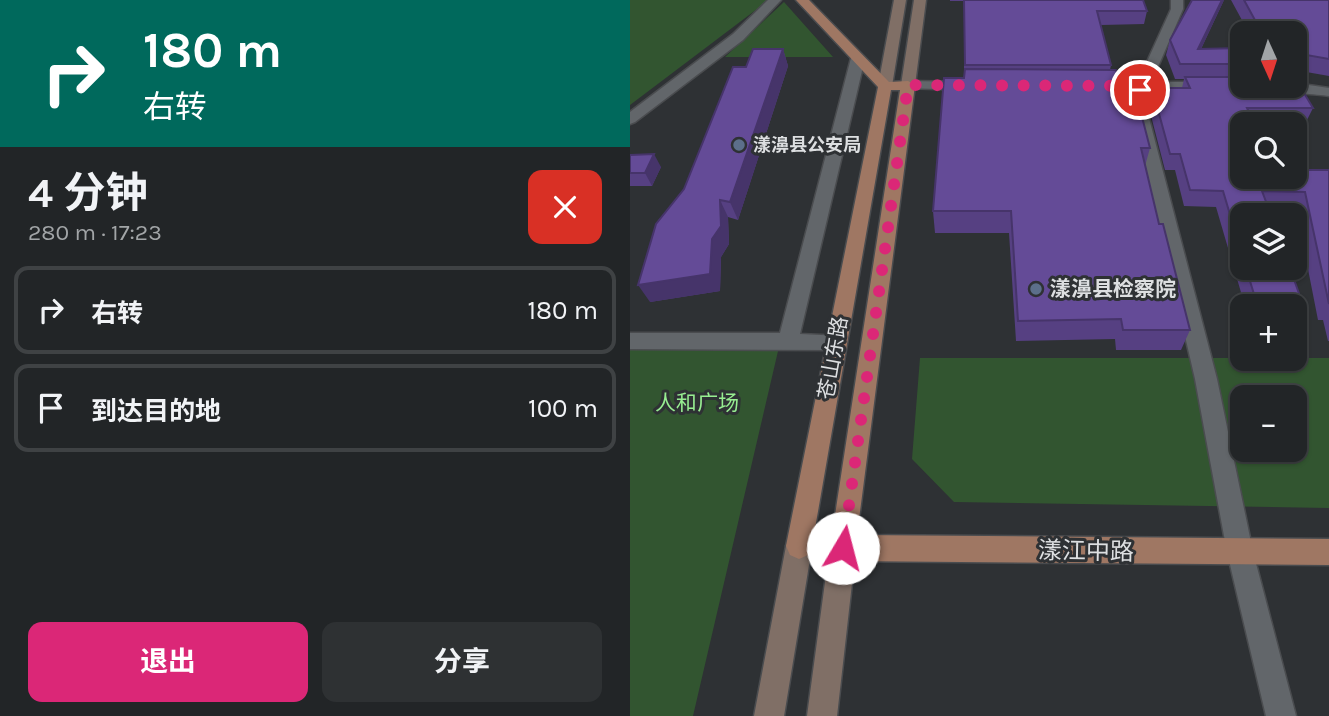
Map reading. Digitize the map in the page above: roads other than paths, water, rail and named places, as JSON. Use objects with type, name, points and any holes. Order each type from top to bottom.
[{"type":"main road","points":[[802,0],[885,86],[908,85]]},
{"type":"main road","name":"苍山东路","points":[[769,716],[900,0]]},
{"type":"main road","name":"苍山东路","points":[[821,716],[920,0]]},
{"type":"main road","points":[[799,546],[843,548]]},
{"type":"main road","name":"漾江中路","points":[[843,548],[1329,552]]},
{"type":"street","points":[[630,119],[738,37],[775,0]]},
{"type":"street","points":[[1177,0],[1177,9],[1137,99],[1206,379],[1240,552],[1282,716]]},
{"type":"street","points":[[788,341],[858,58]]},
{"type":"street","points":[[908,85],[991,86]]},
{"type":"street","points":[[1100,86],[1222,86]]},
{"type":"street","points":[[1307,88],[1329,92]]},
{"type":"street","points":[[630,341],[836,342]]},
{"type":"place","name":"漾濞县公安局","points":[[739,145]]},
{"type":"place","name":"漾濞县检察院","points":[[1036,289]]},
{"type":"park label","name":"人和广场","points":[[697,403]]}]
